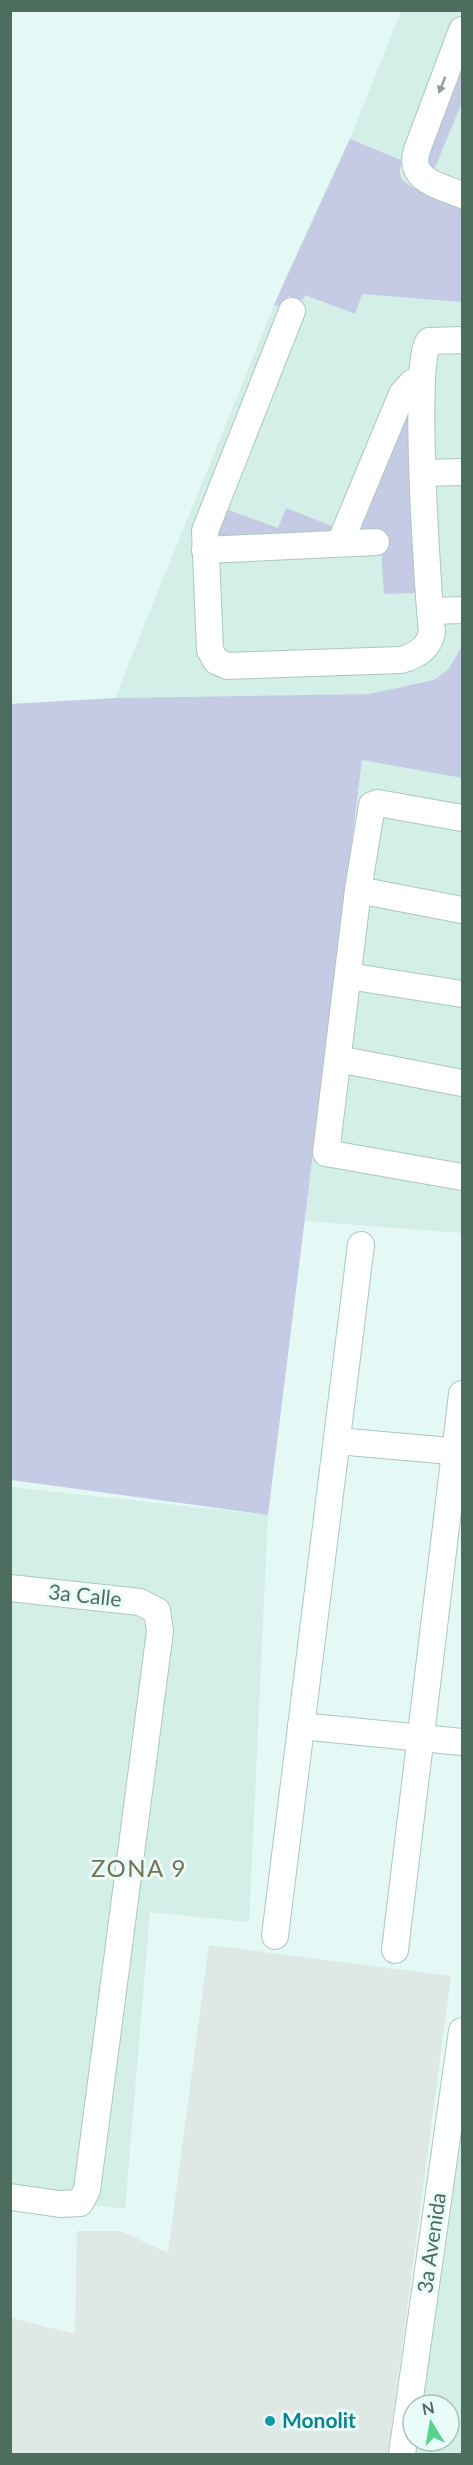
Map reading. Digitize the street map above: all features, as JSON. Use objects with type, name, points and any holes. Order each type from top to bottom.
[{"type":"street","points":[[460,42],[415,161],[418,173],[423,179],[462,195]]},
{"type":"street","points":[[292,311],[205,531],[210,650],[216,661],[227,666],[410,658],[423,649],[431,638],[423,473],[424,350],[429,341],[462,340]]},
{"type":"street","points":[[340,543],[402,394],[412,383],[422,378]]},
{"type":"street","points":[[423,473],[462,472]]},
{"type":"street","points":[[205,550],[376,542]]},
{"type":"street","points":[[430,611],[462,610]]},
{"type":"street","points":[[462,818],[378,803],[372,805],[358,890],[326,1153],[462,1177]]},
{"type":"street","points":[[358,890],[462,910]]},
{"type":"street","points":[[348,976],[462,994]]},
{"type":"street","points":[[338,1059],[462,1083]]},
{"type":"street","points":[[275,1936],[361,1245]]},
{"type":"street","points":[[395,1950],[459,1451],[462,1394]]},
{"type":"street","points":[[337,1441],[459,1451]]},
{"type":"street","name":"3a Calle","points":[[10,1588],[140,1602],[157,1611],[160,1631],[87,2190],[80,2203],[60,2204],[10,2197]]},
{"type":"street","points":[[301,1726],[462,1742]]},
{"type":"street","name":"3a Avenida","points":[[402,2454],[462,2031]]},
{"type":"shaded area","points":[[401,11],[462,11],[462,741],[369,694],[115,698],[281,288],[352,133]]},
{"type":"shaded area","points":[[462,68],[462,102],[435,168],[424,163]]},
{"type":"shaded area","points":[[350,139],[403,161],[400,170],[402,179],[412,187],[462,207],[462,302],[362,294],[355,314],[305,295],[303,300],[289,296],[278,306],[274,305]]},
{"type":"shaded area","points":[[409,410],[418,593],[384,594],[380,533],[359,530]]},
{"type":"shaded area","points":[[286,508],[337,528],[334,535],[218,537],[218,530],[226,509],[278,528]]},
{"type":"shaded area","points":[[462,646],[462,778],[362,760],[268,1515],[11,1480],[10,704],[115,698],[369,694],[434,680],[448,670]]},
{"type":"shaded area","points":[[362,760],[462,778],[462,1233],[305,1221]]},
{"type":"shaded area","points":[[11,1487],[268,1515],[249,1922],[150,1912],[125,2209],[11,2194]]},
{"type":"shaded area","points":[[209,1945],[451,1976],[388,2454],[11,2454],[11,2318],[75,2334],[77,2231],[121,2231],[168,2253]]},
{"type":"shaded area","points":[[462,2040],[462,2454],[404,2454],[461,2453],[461,2393],[413,2393]]},
{"type":"place","name":"Monolit","points":[[270,2421]]},
{"type":"district","name":"ZONA 9","points":[[139,1869]]}]
